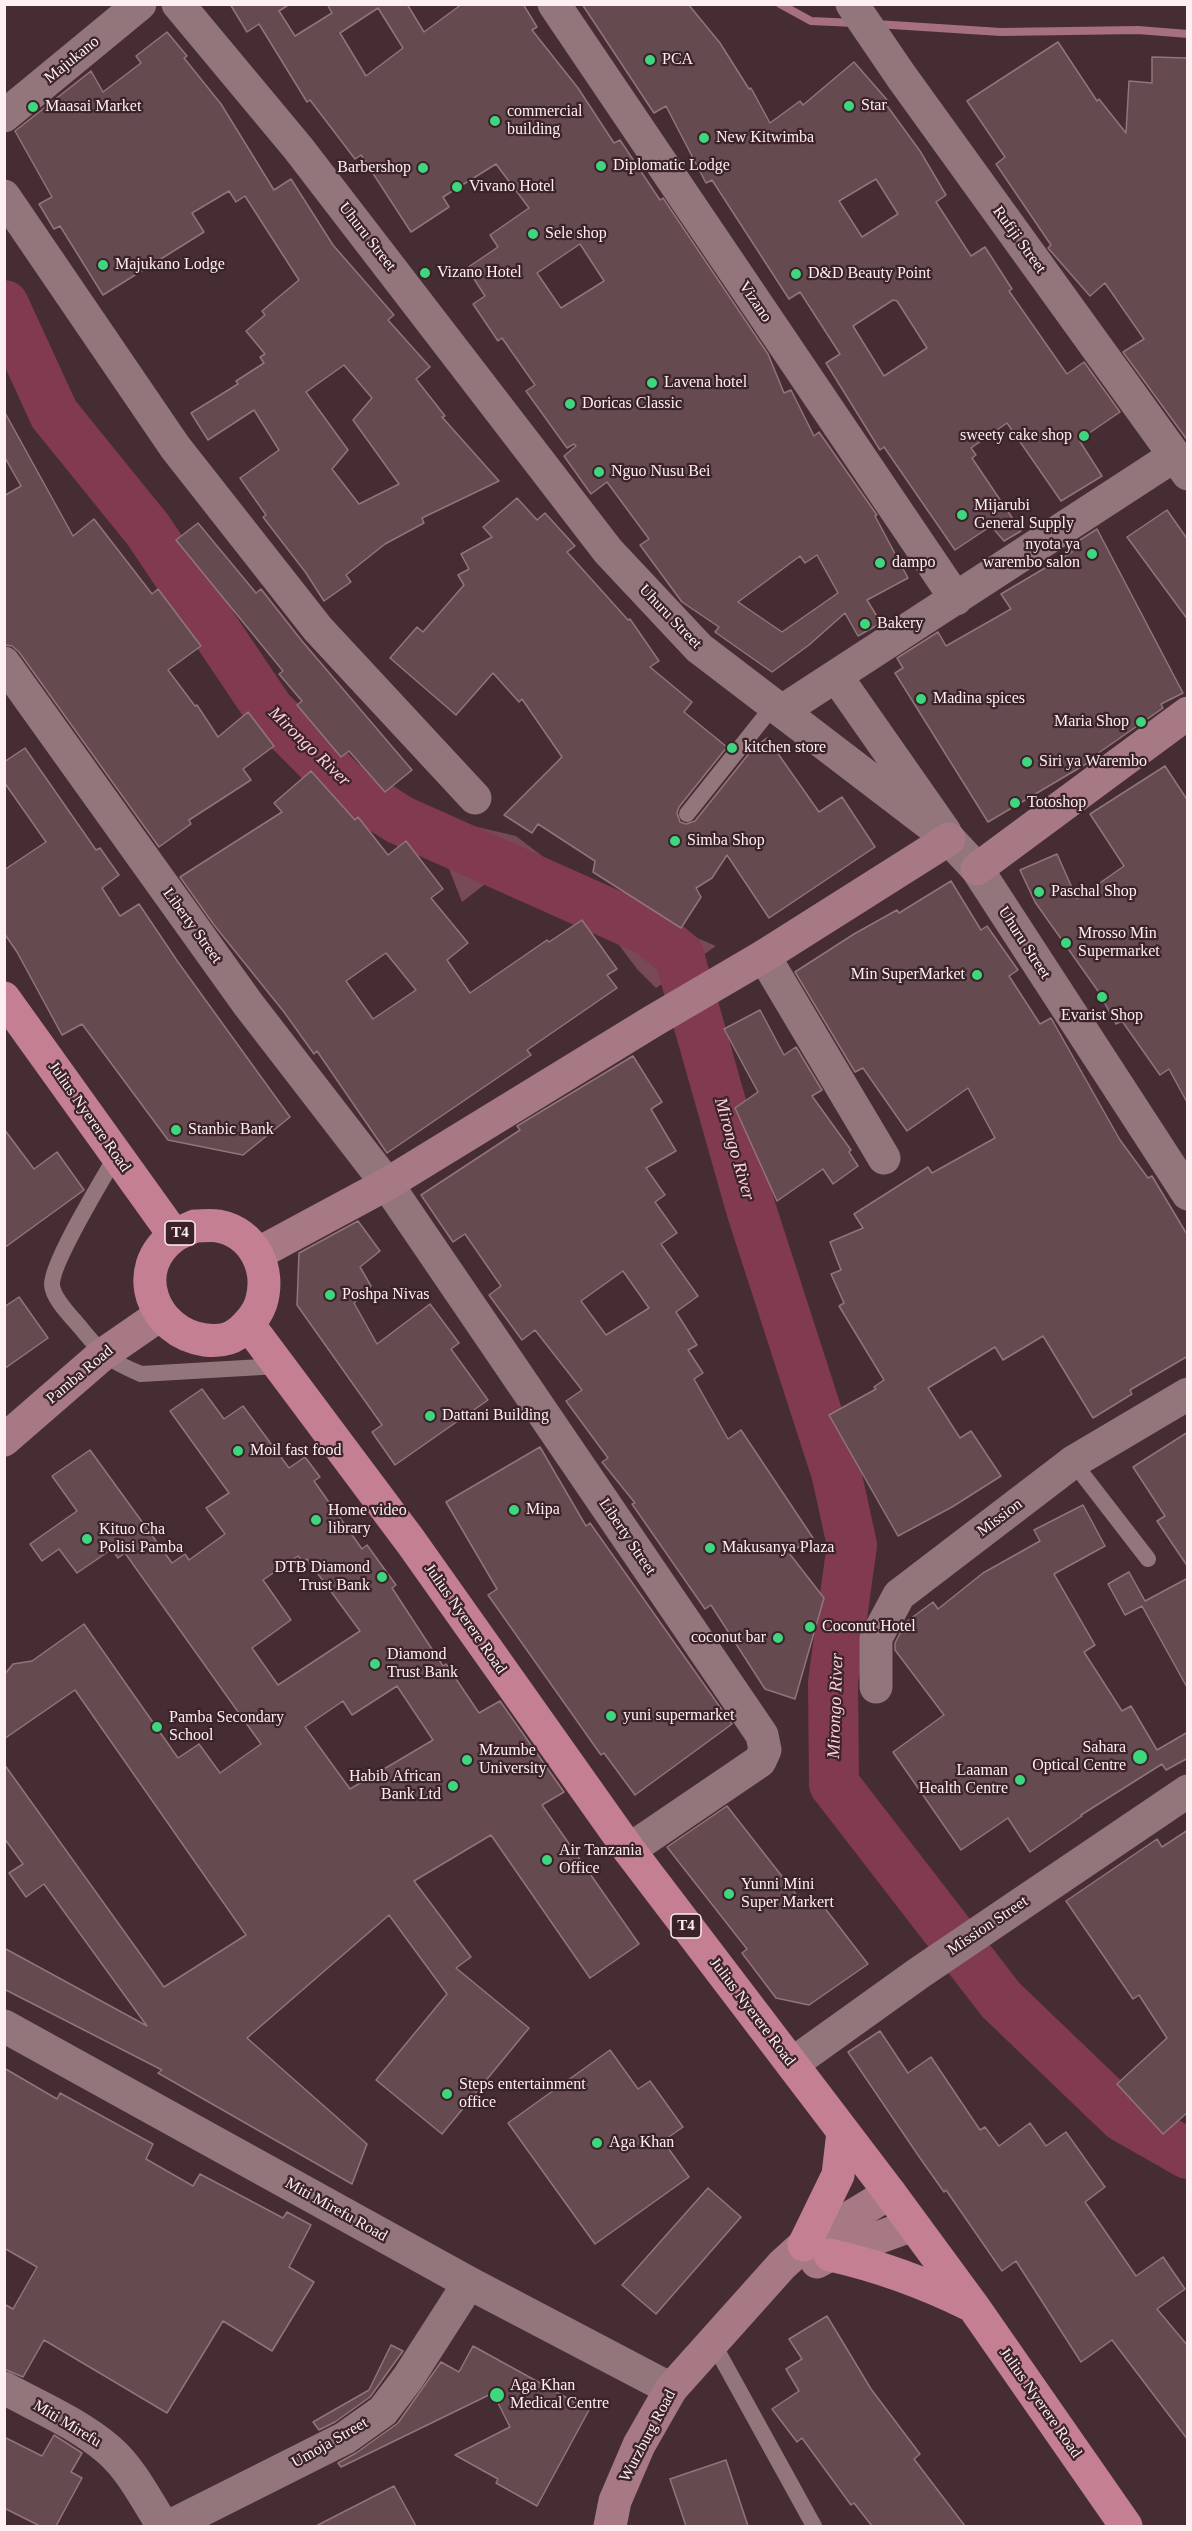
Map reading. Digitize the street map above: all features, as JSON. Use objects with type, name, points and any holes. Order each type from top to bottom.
[{"type":"highway","name":"Julius Nyerere Road","points":[[4,998],[174,1235]]},
{"type":"highway","name":"T4","points":[[195,1226],[218,1226],[239,1234],[257,1254],[264,1272],[265,1290],[260,1308],[237,1336],[219,1342],[193,1338],[174,1330],[160,1315],[152,1299],[150,1281],[153,1263],[162,1248],[174,1235],[195,1226]]},
{"type":"highway","name":"Julius Nyerere Road","points":[[248,1324],[411,1542],[629,1851],[890,2193],[973,2306],[1126,2526]]},
{"type":"highway","points":[[843,2132],[838,2175],[817,2250],[874,2265],[920,2281],[973,2306]]},
{"type":"main road","points":[[977,869],[1186,716]]},
{"type":"main road","points":[[257,1254],[387,1184],[652,1021],[764,956],[949,839]]},
{"type":"main road","name":"Pamba Road","points":[[4,1440],[102,1355],[160,1315]]},
{"type":"main road","name":"Wurzburg Road","points":[[610,2526],[615,2501],[639,2445],[671,2389],[750,2300],[890,2193]]},
{"type":"main road","name":"Wurzburg Road","points":[[817,2250],[913,2224]]},
{"type":"street","name":"Majukano","points":[[4,116],[140,4]]},
{"type":"street","name":"Uhuru Street","points":[[178,4],[298,148],[608,551],[699,648],[949,839],[977,869],[1188,1194]]},
{"type":"street","name":"Vizano","points":[[554,4],[956,599]]},
{"type":"street","name":"Rufiji Street","points":[[852,5],[1181,465]]},
{"type":"street","points":[[4,196],[175,447],[318,629],[476,798]]},
{"type":"street","points":[[778,708],[836,676],[956,599],[1181,465]]},
{"type":"street","name":"Liberty Street","points":[[4,663],[248,1004],[387,1184],[762,1735],[765,1750],[760,1761],[629,1851]]},
{"type":"street","points":[[836,676],[949,839]]},
{"type":"street","points":[[764,956],[884,1158]]},
{"type":"street","name":"Mission","points":[[876,1687],[876,1638],[899,1594],[1073,1462],[1188,1394]]},
{"type":"street","name":"Mission Street","points":[[792,2064],[919,1973],[1188,1791]]},
{"type":"street","name":"Miti Mirefu Road","points":[[4,2026],[469,2283],[671,2389]]},
{"type":"street","name":"Umoja Street","points":[[170,2526],[345,2438],[383,2410],[408,2378],[469,2283]]},
{"type":"street","name":"Miti Mirefu","points":[[4,2388],[86,2433],[110,2451],[128,2471],[163,2526]]},
{"type":"lane","points":[[687,814],[778,708]]},
{"type":"lane","points":[[116,1156],[56,1268],[52,1285],[58,1300],[102,1355],[141,1374],[279,1366]]},
{"type":"lane","points":[[1073,1462],[1148,1559]]},
{"type":"lane","points":[[712,2341],[814,2526]]},
{"type":"shaded area","points":[[409,800],[421,814],[516,836],[571,878],[657,921],[716,946],[656,988],[637,969],[601,921],[549,906],[493,878],[462,902],[442,851],[400,830],[386,838],[377,814]]},
{"type":"building","points":[[230,4],[290,4],[279,11],[295,36],[332,13],[327,4],[407,4],[424,32],[462,4],[523,4],[537,27],[532,30],[578,88],[614,143],[620,140],[660,200],[663,198],[768,354],[784,393],[791,390],[814,436],[819,432],[877,515],[875,516],[908,578],[867,600],[881,623],[858,636],[845,613],[809,645],[772,672],[715,632],[719,627],[682,602],[640,545],[649,539],[607,482],[591,494],[564,456],[576,446],[574,444],[567,448],[526,391],[535,385],[502,338],[498,341],[473,304],[485,296],[467,268],[498,247],[490,235],[529,208],[496,164],[443,197],[449,207],[411,232],[361,155],[355,159],[310,100],[307,102],[259,24],[247,32]],"holes":[[[378,8],[403,48],[366,76],[340,33]],[[580,244],[604,281],[561,308],[537,273]],[[817,555],[838,593],[782,632],[738,602],[800,556],[805,563]]]},
{"type":"building","points":[[582,4],[688,4],[720,43],[749,89],[751,88],[770,123],[800,101],[803,105],[854,62],[888,101],[885,103],[920,151],[946,195],[936,202],[971,256],[985,247],[1012,289],[1009,291],[1067,374],[1084,362],[1120,412],[1079,440],[1102,476],[1061,501],[1007,423],[971,448],[976,455],[972,458],[1021,531],[1004,541],[991,526],[955,550],[884,447],[880,450],[826,363],[840,354],[800,292],[789,299],[712,180],[706,183],[666,106],[654,113]],"holes":[[[876,179],[898,214],[862,237],[839,201]],[[893,300],[897,301],[927,348],[884,376],[853,326]]]},
{"type":"building","points":[[167,32],[187,56],[184,58],[221,104],[274,190],[291,179],[333,245],[394,315],[388,320],[430,367],[416,379],[445,416],[442,417],[499,481],[422,518],[424,523],[385,544],[346,575],[351,582],[324,601],[306,573],[263,517],[266,515],[240,478],[279,450],[254,410],[208,440],[191,413],[238,384],[236,381],[264,363],[260,357],[265,354],[246,331],[265,315],[262,311],[299,280],[245,196],[236,202],[229,191],[192,213],[204,232],[103,295],[60,226],[54,229],[39,204],[52,197],[15,131],[91,71],[103,92],[141,63],[136,56]],"holes":[[[344,365],[372,398],[353,420],[399,484],[359,504],[332,469],[348,450],[306,392]]]},
{"type":"building","points":[[1058,42],[1097,101],[1099,99],[1126,133],[1129,81],[1152,83],[1152,57],[1188,58],[1188,441],[1123,352],[1144,339],[1105,283],[1090,296],[1048,248],[1051,245],[996,164],[1005,157],[967,101]]},
{"type":"building","points":[[4,411],[73,536],[94,519],[152,594],[158,589],[201,646],[168,670],[195,706],[197,705],[218,737],[248,712],[274,746],[243,769],[251,780],[189,820],[191,824],[159,847],[19,652],[12,646],[4,645],[4,496],[21,486],[4,456]]},
{"type":"building","points":[[517,498],[537,520],[545,513],[575,546],[567,552],[628,620],[630,619],[659,661],[650,667],[692,702],[684,712],[727,747],[679,807],[677,813],[680,822],[686,824],[695,821],[755,746],[767,738],[819,812],[842,797],[875,847],[769,918],[727,855],[712,878],[696,888],[701,897],[681,928],[593,872],[595,861],[538,824],[532,833],[504,815],[562,757],[522,699],[519,702],[493,673],[456,715],[390,658],[417,627],[423,632],[464,585],[458,575],[469,569],[461,554],[492,537],[483,527]]},
{"type":"building","points":[[1167,510],[1188,540],[1188,620],[1127,537]]},
{"type":"building","points":[[198,523],[256,593],[261,589],[302,641],[412,770],[385,792],[349,751],[341,757],[297,705],[302,701],[279,674],[283,671],[176,540]]},
{"type":"building","points":[[1097,529],[1183,693],[1161,704],[1163,708],[1097,754],[1098,756],[1091,761],[988,822],[895,673],[903,668],[897,658],[938,632],[946,646],[1011,609],[1001,594],[1072,552],[1069,547]]},
{"type":"building","points":[[25,748],[96,850],[100,848],[119,875],[102,888],[120,916],[139,904],[290,1117],[243,1155],[168,1140],[82,1024],[62,1035],[17,952],[4,933],[4,870],[46,842],[4,782],[4,762]]},
{"type":"building","points":[[1165,766],[1188,801],[1188,1104],[1169,1069],[1160,1075],[1122,1021],[1116,1024],[1098,991],[1035,902],[1020,870],[1057,854],[1077,899],[1124,866],[1090,814]]},
{"type":"building","points":[[311,771],[355,820],[358,817],[388,855],[406,841],[443,889],[431,898],[468,943],[447,960],[470,993],[547,940],[549,942],[582,920],[617,969],[607,975],[617,988],[527,1050],[531,1055],[387,1153],[317,1051],[314,1054],[284,1012],[214,925],[180,877],[282,812],[274,803]],"holes":[[[386,953],[416,990],[373,1019],[346,981]]]},
{"type":"building","points":[[951,881],[981,930],[987,926],[1018,970],[1009,976],[1040,1024],[1051,1018],[1120,1140],[1148,1178],[1152,1176],[1188,1236],[1188,1356],[1130,1390],[1132,1394],[1093,1418],[1043,1336],[1003,1360],[995,1347],[928,1388],[960,1438],[971,1431],[1001,1476],[952,1507],[898,1536],[829,1415],[876,1389],[874,1387],[884,1380],[839,1306],[844,1303],[831,1274],[841,1270],[830,1242],[863,1228],[854,1214],[928,1167],[932,1173],[995,1138],[968,1088],[907,1131],[863,1068],[855,1072],[795,972],[854,934],[897,910],[899,913]]},
{"type":"building","points":[[760,1010],[784,1055],[796,1047],[822,1090],[812,1096],[851,1150],[849,1152],[858,1166],[833,1184],[823,1169],[777,1201],[735,1108],[758,1092],[724,1029]]},
{"type":"building","points":[[633,1056],[662,1102],[651,1109],[676,1151],[646,1168],[665,1195],[655,1202],[677,1233],[661,1244],[698,1296],[676,1312],[697,1345],[688,1350],[703,1373],[694,1379],[728,1439],[741,1430],[813,1538],[789,1553],[824,1598],[795,1699],[765,1689],[711,1605],[705,1609],[632,1504],[635,1503],[602,1462],[608,1458],[566,1401],[582,1390],[535,1330],[522,1340],[489,1295],[501,1286],[465,1234],[453,1242],[421,1195],[520,1130],[517,1126]],"holes":[[[623,1271],[649,1308],[606,1335],[581,1301]]]},
{"type":"building","points":[[4,1129],[34,1169],[57,1152],[84,1190],[4,1248]]},
{"type":"building","points":[[358,1221],[380,1251],[360,1267],[371,1286],[354,1303],[377,1344],[430,1304],[459,1343],[451,1349],[488,1400],[395,1465],[372,1432],[382,1425],[297,1305],[299,1253]]},
{"type":"building","points":[[19,1297],[48,1338],[4,1369],[4,1307]]},
{"type":"building","points":[[202,1389],[224,1419],[243,1406],[289,1468],[305,1457],[320,1477],[314,1481],[362,1549],[367,1545],[396,1585],[392,1588],[443,1666],[446,1664],[479,1713],[500,1701],[564,1792],[542,1805],[639,1944],[590,1978],[491,1835],[414,1881],[471,1957],[456,1968],[529,2028],[442,2134],[376,2080],[447,1994],[389,1915],[247,2038],[367,2144],[352,2184],[158,2073],[162,2070],[4,1989],[4,1948],[147,2026],[44,1884],[26,1897],[9,1873],[23,1864],[4,1838],[4,1764],[164,1987],[246,1935],[75,1690],[4,1739],[4,1675],[13,1664],[32,1661],[84,1624],[178,1758],[199,1744],[220,1773],[261,1744],[125,1553],[118,1558],[112,1549],[77,1573],[59,1549],[42,1561],[30,1544],[77,1511],[52,1476],[90,1450],[172,1563],[185,1554],[189,1560],[225,1534],[206,1508],[229,1493],[170,1411]],"holes":[[[298,1556],[303,1562],[307,1559],[360,1631],[278,1685],[252,1648],[291,1620],[263,1580]],[[397,1686],[433,1740],[350,1789],[305,1727],[343,1701],[352,1715]]]},
{"type":"building","points":[[1188,1432],[1188,1567],[1157,1521],[1165,1516],[1133,1467]]},
{"type":"building","points":[[540,1447],[586,1526],[590,1523],[732,1724],[635,1795],[604,1753],[601,1755],[488,1595],[497,1589],[446,1502]]},
{"type":"building","points":[[1083,1505],[1105,1546],[1054,1574],[1095,1645],[1084,1652],[1122,1711],[1131,1706],[1157,1750],[1188,1732],[1188,1758],[1166,1770],[1162,1764],[1081,1815],[1030,1852],[1008,1818],[961,1850],[893,1752],[944,1715],[895,1650],[895,1643],[906,1622],[933,1602],[938,1609],[983,1573],[1040,1541],[1034,1530]]},
{"type":"building","points":[[1129,1572],[1145,1601],[1188,1578],[1188,1689],[1142,1606],[1125,1615],[1108,1584]]},
{"type":"building","points":[[727,1806],[806,1907],[817,1898],[868,1964],[809,2005],[776,1998],[742,1953],[747,1949],[667,1847]]},
{"type":"building","points":[[1188,1830],[1188,2112],[1163,2134],[1117,2084],[1167,2038],[1139,1995],[1133,1999],[1066,1901],[1157,1839],[1162,1847]]},
{"type":"building","points":[[880,2031],[908,2073],[931,2057],[980,2130],[985,2127],[999,2146],[1030,2123],[1046,2146],[1066,2132],[1105,2187],[1085,2202],[1136,2276],[1163,2257],[1185,2289],[1157,2309],[1188,2346],[1188,2440],[1112,2340],[1081,2362],[1016,2261],[1002,2271],[946,2190],[944,2192],[920,2158],[848,2052]]},
{"type":"building","points":[[610,2050],[638,2089],[650,2081],[683,2127],[663,2141],[689,2177],[595,2244],[508,2123]]},
{"type":"building","points":[[4,2068],[57,2099],[60,2093],[153,2144],[146,2159],[193,2186],[200,2174],[283,2218],[287,2212],[311,2225],[289,2267],[314,2282],[272,2351],[223,2321],[167,2413],[44,2340],[23,2377],[4,2369],[4,2304],[13,2309],[37,2267],[4,2248]]},
{"type":"building","points":[[708,2188],[741,2217],[656,2314],[622,2285]]},
{"type":"building","points":[[827,2316],[871,2389],[920,2454],[914,2459],[965,2526],[872,2526],[854,2503],[851,2505],[802,2438],[797,2442],[772,2409],[799,2391],[786,2369],[802,2359],[789,2339]]},
{"type":"building","points":[[391,2345],[403,2351],[370,2397],[335,2422],[319,2430],[313,2422],[369,2390]]},
{"type":"building","points":[[473,2346],[589,2410],[537,2506],[496,2483],[498,2479],[455,2455],[510,2427],[493,2393],[341,2467],[338,2463],[398,2423],[441,2362],[459,2372]]},
{"type":"building","points":[[54,2435],[82,2453],[71,2472],[82,2478],[56,2526],[40,2526],[4,2508],[4,2437],[42,2456]]},
{"type":"building","points":[[726,2460],[748,2526],[686,2526],[670,2479]]},
{"type":"building","points":[[394,2486],[416,2526],[316,2526]]},
{"type":"waterway","points":[[780,4],[811,21],[855,23]]},
{"type":"waterway","points":[[876,24],[1001,32],[1138,30],[1188,34]]},
{"type":"waterway","name":"Mirongo River","points":[[4,305],[54,414],[148,530],[269,710],[343,784],[400,820],[649,931],[679,955],[751,1209],[836,1472],[852,1545],[833,1682],[834,1784],[1001,2000],[1123,2117],[1188,2154]]},
{"type":"place","name":"PCA","points":[[650,60]]},
{"type":"place","name":"Star","points":[[849,106]]},
{"type":"place","name":"Maasai Market","points":[[33,107]]},
{"type":"place","name":"commercial building","points":[[495,121]]},
{"type":"place","name":"New Kitwimba","points":[[704,138]]},
{"type":"place","name":"Diplomatic Lodge","points":[[601,166]]},
{"type":"place","name":"Barbershop","points":[[423,168]]},
{"type":"place","name":"Vivano Hotel","points":[[457,187]]},
{"type":"place","name":"Sele shop","points":[[533,234]]},
{"type":"place","name":"Majukano Lodge","points":[[103,265]]},
{"type":"place","name":"Vizano Hotel","points":[[425,273]]},
{"type":"place","name":"D&D Beauty Point","points":[[796,274]]},
{"type":"place","name":"Lavena hotel","points":[[652,383]]},
{"type":"place","name":"Doricas Classic","points":[[570,404]]},
{"type":"place","name":"sweety cake shop","points":[[1084,436]]},
{"type":"place","name":"Nguo Nusu Bei","points":[[599,472]]},
{"type":"place","name":"Mijarubi General Supply","points":[[962,515]]},
{"type":"place","name":"nyota ya warembo salon","points":[[1092,554]]},
{"type":"place","name":"dampo","points":[[880,563]]},
{"type":"place","name":"Bakery","points":[[865,624]]},
{"type":"place","name":"Madina spices","points":[[921,699]]},
{"type":"place","name":"Maria Shop","points":[[1141,722]]},
{"type":"place","name":"kitchen store","points":[[732,748]]},
{"type":"place","name":"Siri ya Warembo","points":[[1027,762]]},
{"type":"place","name":"Totoshop","points":[[1015,803]]},
{"type":"place","name":"Simba Shop","points":[[675,841]]},
{"type":"place","name":"Paschal Shop","points":[[1039,892]]},
{"type":"place","name":"Mrosso Min Supermarket","points":[[1066,943]]},
{"type":"place","name":"Min SuperMarket","points":[[977,975]]},
{"type":"place","name":"Evarist Shop","points":[[1102,997]]},
{"type":"place","name":"Stanbic Bank","points":[[176,1130]]},
{"type":"place","name":"Poshpa Nivas","points":[[330,1295]]},
{"type":"place","name":"Dattani Building","points":[[430,1416]]},
{"type":"place","name":"Moil fast food","points":[[238,1451]]},
{"type":"place","name":"Mipa","points":[[514,1510]]},
{"type":"place","name":"Home video library","points":[[316,1520]]},
{"type":"place","name":"Kituo Cha Polisi Pamba","points":[[87,1539]]},
{"type":"place","name":"Makusanya Plaza","points":[[710,1548]]},
{"type":"place","name":"DTB Diamond Trust Bank","points":[[382,1577]]},
{"type":"place","name":"Coconut Hotel","points":[[810,1627]]},
{"type":"place","name":"coconut bar","points":[[778,1638]]},
{"type":"place","name":"Diamond Trust Bank","points":[[375,1664]]},
{"type":"place","name":"yuni supermarket","points":[[611,1716]]},
{"type":"place","name":"Pamba Secondary School","points":[[157,1727]]},
{"type":"place","name":"Sahara Optical Centre","points":[[1140,1757]]},
{"type":"place","name":"Mzumbe University","points":[[467,1760]]},
{"type":"place","name":"Laaman Health Centre","points":[[1020,1780]]},
{"type":"place","name":"Habib African Bank Ltd","points":[[453,1786]]},
{"type":"place","name":"Air Tanzania Office","points":[[547,1860]]},
{"type":"place","name":"Yunni Mini Super Markert","points":[[729,1894]]},
{"type":"place","name":"Steps entertainment office","points":[[447,2094]]},
{"type":"place","name":"Aga Khan","points":[[597,2143]]},
{"type":"place","name":"Aga Khan Medical Centre","points":[[497,2395]]}]
